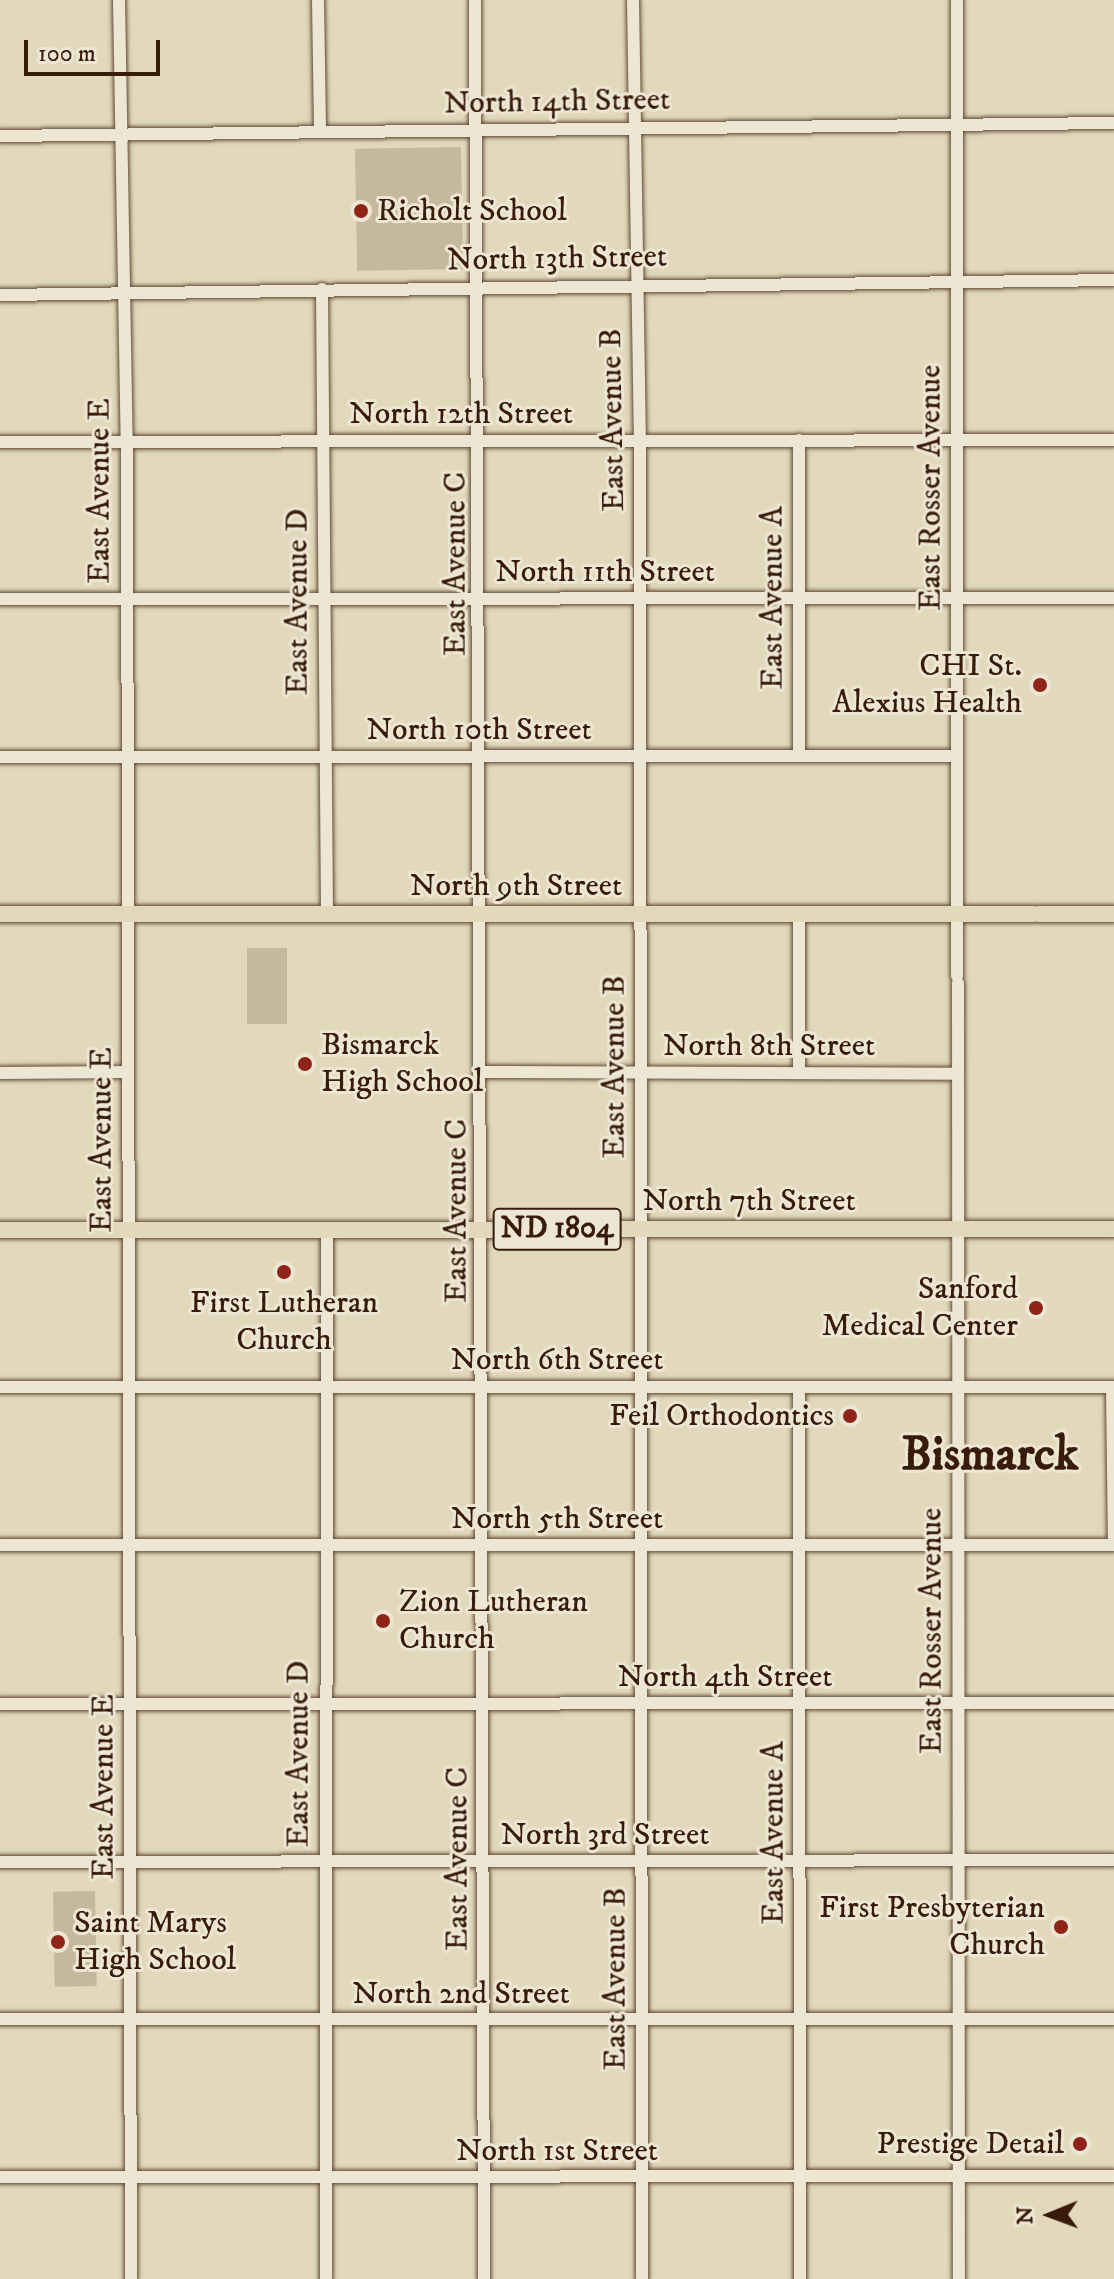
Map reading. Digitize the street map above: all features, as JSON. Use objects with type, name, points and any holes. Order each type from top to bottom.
[{"type":"main road","name":"North 9th Street","points":[[0,914],[1114,914]]},
{"type":"main road","name":"North 7th Street","points":[[0,1230],[1114,1229]]},
{"type":"street","name":"East Avenue E","points":[[119,0],[127,440],[131,2279]]},
{"type":"street","points":[[318,0],[320,132]]},
{"type":"street","name":"East Avenue C","points":[[475,0],[483,598],[484,2279]]},
{"type":"street","name":"East Avenue B","points":[[633,0],[641,597],[642,2279]]},
{"type":"street","name":"East Rosser Avenue","points":[[957,0],[959,2279]]},
{"type":"street","name":"North 14th Street","points":[[0,136],[635,126],[1114,123]]},
{"type":"street","name":"North 13th Street","points":[[0,295],[638,284],[1114,280]]},
{"type":"street","name":"East Avenue D","points":[[322,289],[327,915]]},
{"type":"street","name":"East Avenue A","points":[[799,440],[799,756]]},
{"type":"street","name":"North 12th Street","points":[[0,442],[1114,440]]},
{"type":"street","name":"North 11th Street","points":[[0,599],[1114,598]]},
{"type":"street","name":"North 10th Street","points":[[0,757],[957,756]]},
{"type":"street","points":[[799,913],[799,1071]]},
{"type":"street","points":[[0,1073],[128,1072]]},
{"type":"street","name":"North 8th Street","points":[[483,1072],[958,1074]]},
{"type":"street","name":"East Avenue D","points":[[326,2279],[327,1229]]},
{"type":"street","name":"North 6th Street","points":[[0,1387],[1113,1387]]},
{"type":"street","name":"East Avenue A","points":[[799,1387],[800,2279]]},
{"type":"street","points":[[1113,1387],[1114,1543]]},
{"type":"street","name":"North 5th Street","points":[[0,1545],[1114,1543]]},
{"type":"street","name":"North 4th Street","points":[[0,1704],[1114,1703]]},
{"type":"street","name":"North 3rd Street","points":[[0,1862],[1114,1860]]},
{"type":"street","name":"North 2nd Street","points":[[0,2019],[1114,2019]]},
{"type":"street","name":"North 1st Street","points":[[0,2177],[1114,2176]]},
{"type":"shaded area","points":[[461,147],[463,269],[357,271],[355,149]]},
{"type":"shaded area","points":[[247,948],[287,948],[287,1024],[247,1024]]},
{"type":"shaded area","points":[[95,1891],[97,1986],[55,1987],[53,1892]]},
{"type":"place","name":"Richolt School","points":[[361,211]]},
{"type":"place","name":"CHI St. Alexius Health","points":[[1040,685]]},
{"type":"place","name":"Bismarck High School","points":[[305,1064]]},
{"type":"place","name":"First Lutheran Church","points":[[284,1272]]},
{"type":"place","name":"Sanford Medical Center","points":[[1036,1308]]},
{"type":"place","name":"Feil Orthodontics","points":[[850,1416]]},
{"type":"place","name":"Zion Lutheran Church","points":[[383,1621]]},
{"type":"place","name":"First Presbyterian Church","points":[[1061,1927]]},
{"type":"place","name":"Saint Marys High School","points":[[58,1942]]},
{"type":"place","name":"Prestige Detail","points":[[1080,2144]]},
{"type":"district","name":"Bismarck","points":[[990,1456]]}]
